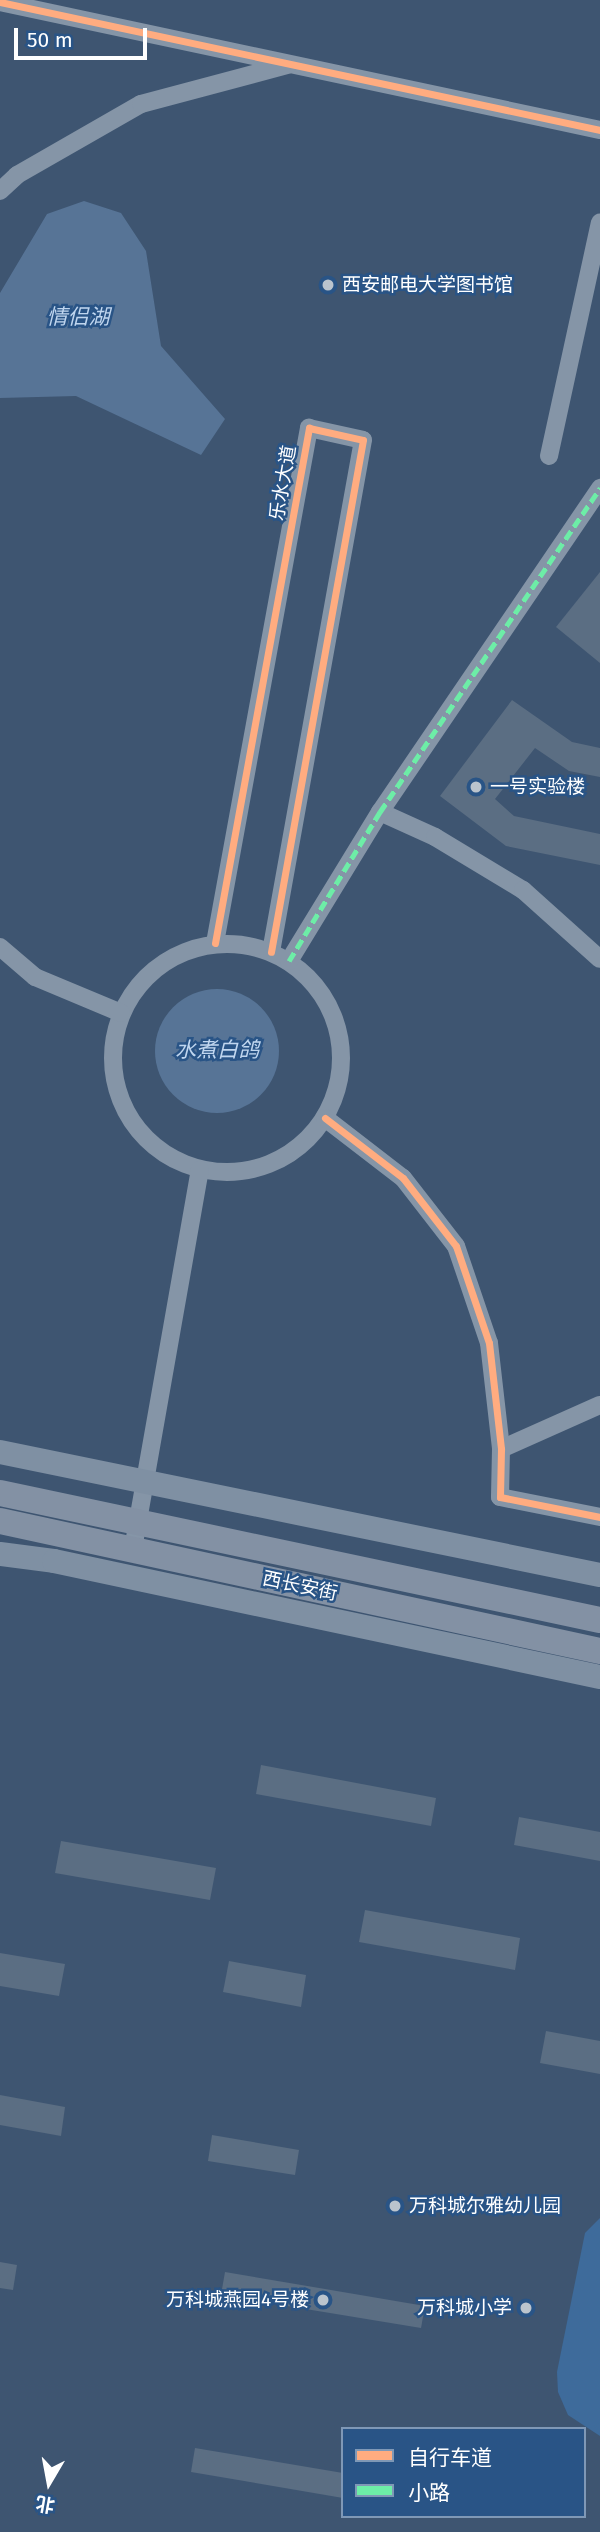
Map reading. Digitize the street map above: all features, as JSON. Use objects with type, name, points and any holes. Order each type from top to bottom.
[{"type":"main road","points":[[0,1452],[600,1575]]},
{"type":"main road","name":"西长安街","points":[[0,1493],[135,1536],[600,1651]]},
{"type":"main road","name":"西长安街","points":[[0,1521],[135,1536],[600,1620]]},
{"type":"main road","points":[[0,1554],[54,1561],[600,1678]]},
{"type":"street","points":[[0,2],[600,130]]},
{"type":"street","points":[[0,191],[17,175],[141,104],[292,64]]},
{"type":"street","points":[[549,456],[600,222]]},
{"type":"street","name":"乐水大道","points":[[215,943],[309,428],[363,440],[271,952]]},
{"type":"street","points":[[289,961],[380,812],[600,488]]},
{"type":"street","points":[[380,812],[435,837],[523,890],[600,959]]},
{"type":"street","points":[[215,943],[271,952],[289,961],[316,985],[334,1015],[342,1050],[339,1086],[325,1118],[298,1148],[263,1167],[224,1173],[200,1170],[154,1147],[130,1120],[115,1087],[112,1051],[121,1013],[135,988],[157,966],[184,951],[215,943]]},
{"type":"street","points":[[0,947],[35,978],[121,1013]]},
{"type":"street","points":[[325,1118],[403,1178],[456,1247],[489,1343],[501,1449],[500,1497],[600,1517]]},
{"type":"street","points":[[135,1536],[200,1170]]},
{"type":"street","points":[[501,1449],[600,1405]]},
{"type":"shaded area","points":[[600,2218],[600,2436],[568,2415],[558,2392],[557,2372],[585,2233]]},
{"type":"water","name":"情侣湖","points":[[84,201],[121,213],[146,251],[161,346],[225,419],[201,455],[76,396],[0,398],[0,293],[47,214]]},
{"type":"water","name":"水煮白鸽","points":[[217,989],[241,994],[261,1007],[274,1027],[279,1051],[274,1075],[261,1095],[241,1108],[217,1113],[193,1108],[173,1095],[160,1075],[155,1051],[160,1027],[173,1007],[193,994]]},
{"type":"building","points":[[600,572],[600,663],[556,627]]},
{"type":"building","name":"一号实验楼","points":[[512,700],[572,742],[600,748],[600,777],[569,771],[535,748],[495,799],[514,816],[600,834],[600,865],[506,846],[440,796]]},
{"type":"building","points":[[261,1765],[436,1798],[431,1826],[256,1794]]},
{"type":"building","points":[[519,1817],[600,1832],[600,1861],[514,1845]]},
{"type":"building","points":[[61,1841],[216,1868],[210,1900],[55,1873]]},
{"type":"building","points":[[365,1910],[520,1938],[515,1970],[359,1942]]},
{"type":"building","points":[[0,1953],[65,1964],[59,1996],[0,1986]]},
{"type":"building","points":[[229,1961],[306,1975],[301,2007],[223,1992]]},
{"type":"building","points":[[546,2031],[600,2041],[600,2074],[540,2063]]},
{"type":"building","points":[[0,2095],[65,2107],[61,2136],[0,2125]]},
{"type":"building","points":[[212,2135],[299,2150],[295,2175],[208,2161]]},
{"type":"building","points":[[0,2262],[17,2265],[13,2290],[0,2288]]},
{"type":"building","name":"万科城燕园4号楼","points":[[225,2272],[425,2306],[421,2328],[221,2295]]},
{"type":"building","points":[[195,2448],[341,2473],[341,2498],[191,2472]]},
{"type":"marked path","points":[[289,961],[380,812],[600,488]]},
{"type":"cycle path","points":[[0,2],[600,130]]},
{"type":"cycle path","points":[[215,943],[309,428],[363,440],[271,952]]},
{"type":"cycle path","points":[[325,1118],[403,1178],[456,1246],[489,1343],[501,1449],[500,1497],[600,1517]]},
{"type":"place","name":"西安邮电大学图书馆","points":[[328,285]]},
{"type":"place","name":"一号实验楼","points":[[476,787]]},
{"type":"place","name":"万科城尔雅幼儿园","points":[[395,2206]]},
{"type":"place","name":"万科城燕园4号楼","points":[[323,2300]]},
{"type":"place","name":"万科城小学","points":[[526,2308]]}]
